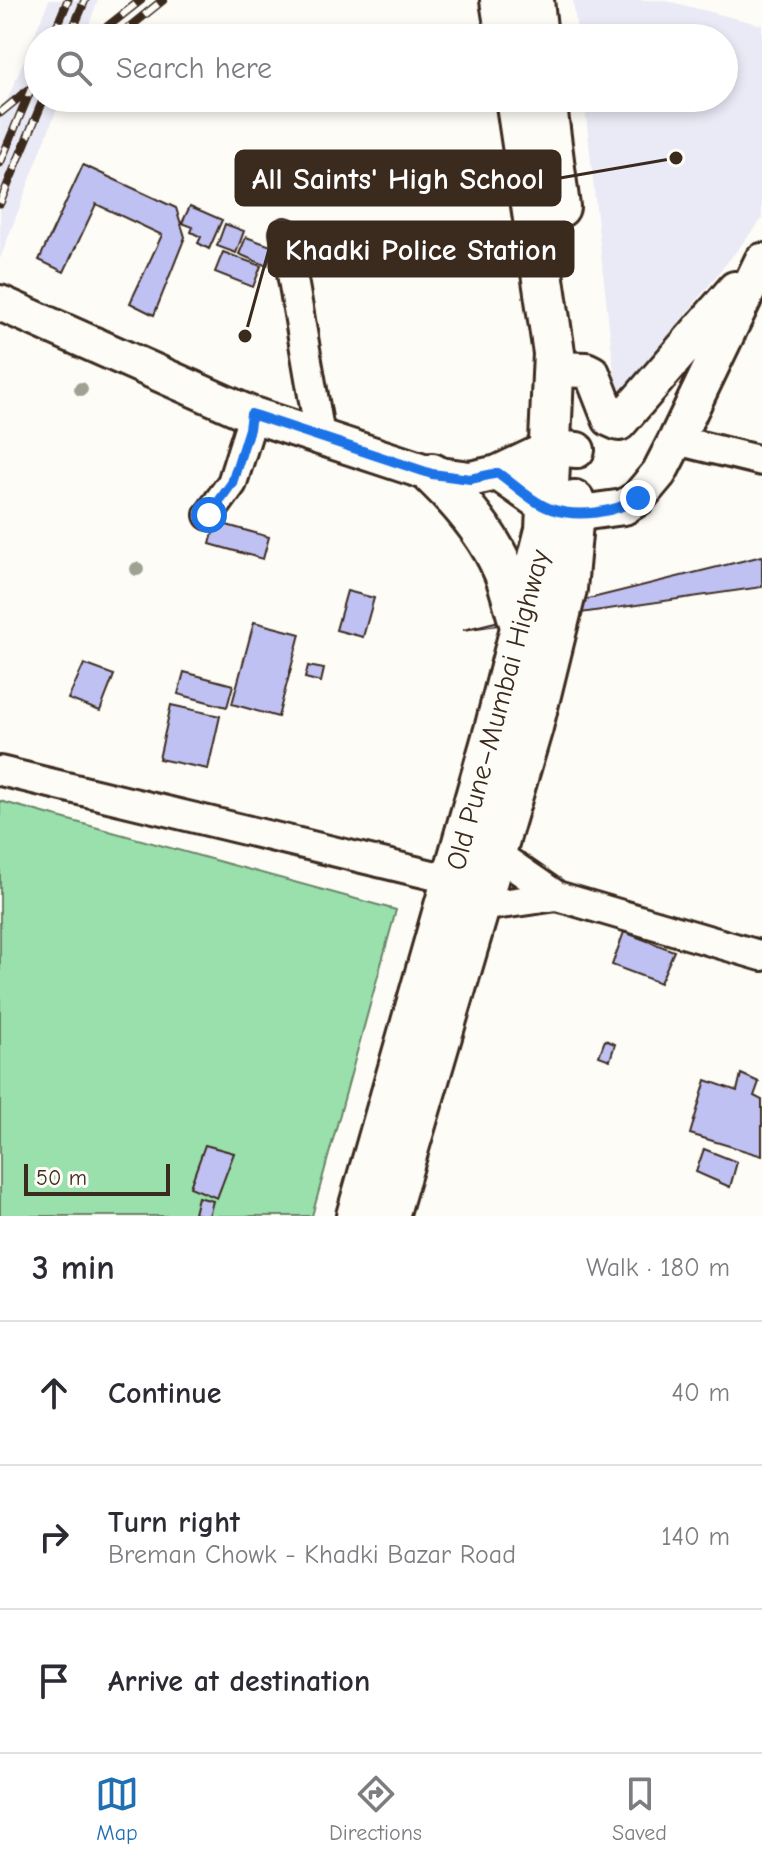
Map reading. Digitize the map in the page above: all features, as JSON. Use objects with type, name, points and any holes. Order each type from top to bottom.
[{"type":"highway","points":[[501,0],[505,24]]},
{"type":"highway","points":[[533,0],[536,24]]},
{"type":"highway","name":"Old Pune–Mumbai Highway","points":[[518,112],[554,353],[567,369]]},
{"type":"highway","name":"Old Pune–Mumbai Highway","points":[[357,1216],[466,894],[495,853],[532,727],[566,589],[561,511],[567,369],[580,352],[547,112]]},
{"type":"highway","points":[[432,474],[471,516],[492,546],[505,572],[521,626]]},
{"type":"highway","name":"Old Pune–Mumbai Highway","points":[[388,1216],[466,894],[495,730],[521,626],[561,511]]},
{"type":"main road","points":[[567,369],[592,373],[610,419],[619,423],[730,294],[757,270]]},
{"type":"main road","points":[[498,473],[561,511],[624,507],[638,498],[659,473],[757,270]]},
{"type":"main road","points":[[0,303],[251,414],[432,474],[470,479],[498,473],[564,449]]},
{"type":"street","points":[[285,233],[320,436]]},
{"type":"street","points":[[209,515],[232,483],[251,414]]},
{"type":"street","points":[[676,440],[762,461]]},
{"type":"street","points":[[0,771],[466,894],[557,896],[762,956]]},
{"type":"street","points":[[495,853],[557,896]]},
{"type":"shaded area","points":[[49,0],[98,0],[89,24],[39,24]]},
{"type":"shaded area","points":[[573,0],[663,0],[762,25],[762,219],[617,400],[586,112],[738,112],[738,24],[576,24]]},
{"type":"shaded area","points":[[24,60],[24,112],[56,112],[0,259],[0,117]]},
{"type":"green space","points":[[0,801],[396,910],[312,1216],[0,1216]]},
{"type":"building","points":[[83,165],[176,208],[185,237],[154,315],[130,303],[162,235],[96,204],[64,272],[39,260]]},
{"type":"building","points":[[190,206],[222,220],[209,249],[198,243],[201,237],[191,232],[193,227],[182,223]]},
{"type":"building","points":[[225,224],[244,231],[236,253],[217,246]]},
{"type":"building","points":[[246,237],[274,247],[267,266],[239,254]]},
{"type":"building","points":[[223,252],[261,266],[253,287],[215,272]]},
{"type":"building","points":[[216,522],[269,537],[263,559],[210,544]]},
{"type":"building","points":[[762,556],[762,587],[463,630]]},
{"type":"building","points":[[347,591],[374,598],[363,637],[336,630]]},
{"type":"building","points":[[254,622],[300,634],[278,717],[232,704]]},
{"type":"building","points":[[84,664],[114,675],[100,711],[68,699]]},
{"type":"building","points":[[308,666],[324,669],[321,682],[305,678]]},
{"type":"building","points":[[184,672],[233,685],[227,707],[178,694]]},
{"type":"building","points":[[171,705],[220,716],[208,769],[159,759]]},
{"type":"building","points":[[624,932],[674,951],[660,983],[612,965]]},
{"type":"building","points":[[605,1040],[615,1044],[610,1060],[599,1056]]},
{"type":"building","points":[[741,1074],[759,1082],[754,1096],[762,1100],[762,1156],[690,1134],[706,1080],[737,1091]]},
{"type":"building","points":[[205,1145],[234,1153],[217,1198],[190,1187]]},
{"type":"building","points":[[704,1149],[737,1162],[730,1187],[696,1172]]},
{"type":"building","points":[[198,1197],[213,1201],[209,1216],[194,1214]]},
{"type":"railway","points":[[58,24],[68,0]]},
{"type":"railway","points":[[75,24],[85,0]]},
{"type":"railway","points":[[111,24],[141,0]]},
{"type":"railway","points":[[133,24],[163,0]]},
{"type":"railway","points":[[0,113],[24,93]]},
{"type":"railway","points":[[0,163],[24,106]]},
{"type":"railway","points":[[0,203],[38,112]]},
{"type":"place","name":"All Saints' High School","points":[[676,158]]},
{"type":"place","name":"Khadki Police Station","points":[[245,336]]},
{"type":"route","points":[[209,515],[232,483],[251,414],[432,474],[470,479],[498,473],[549,509],[573,514],[605,511],[624,507],[638,498]]}]
